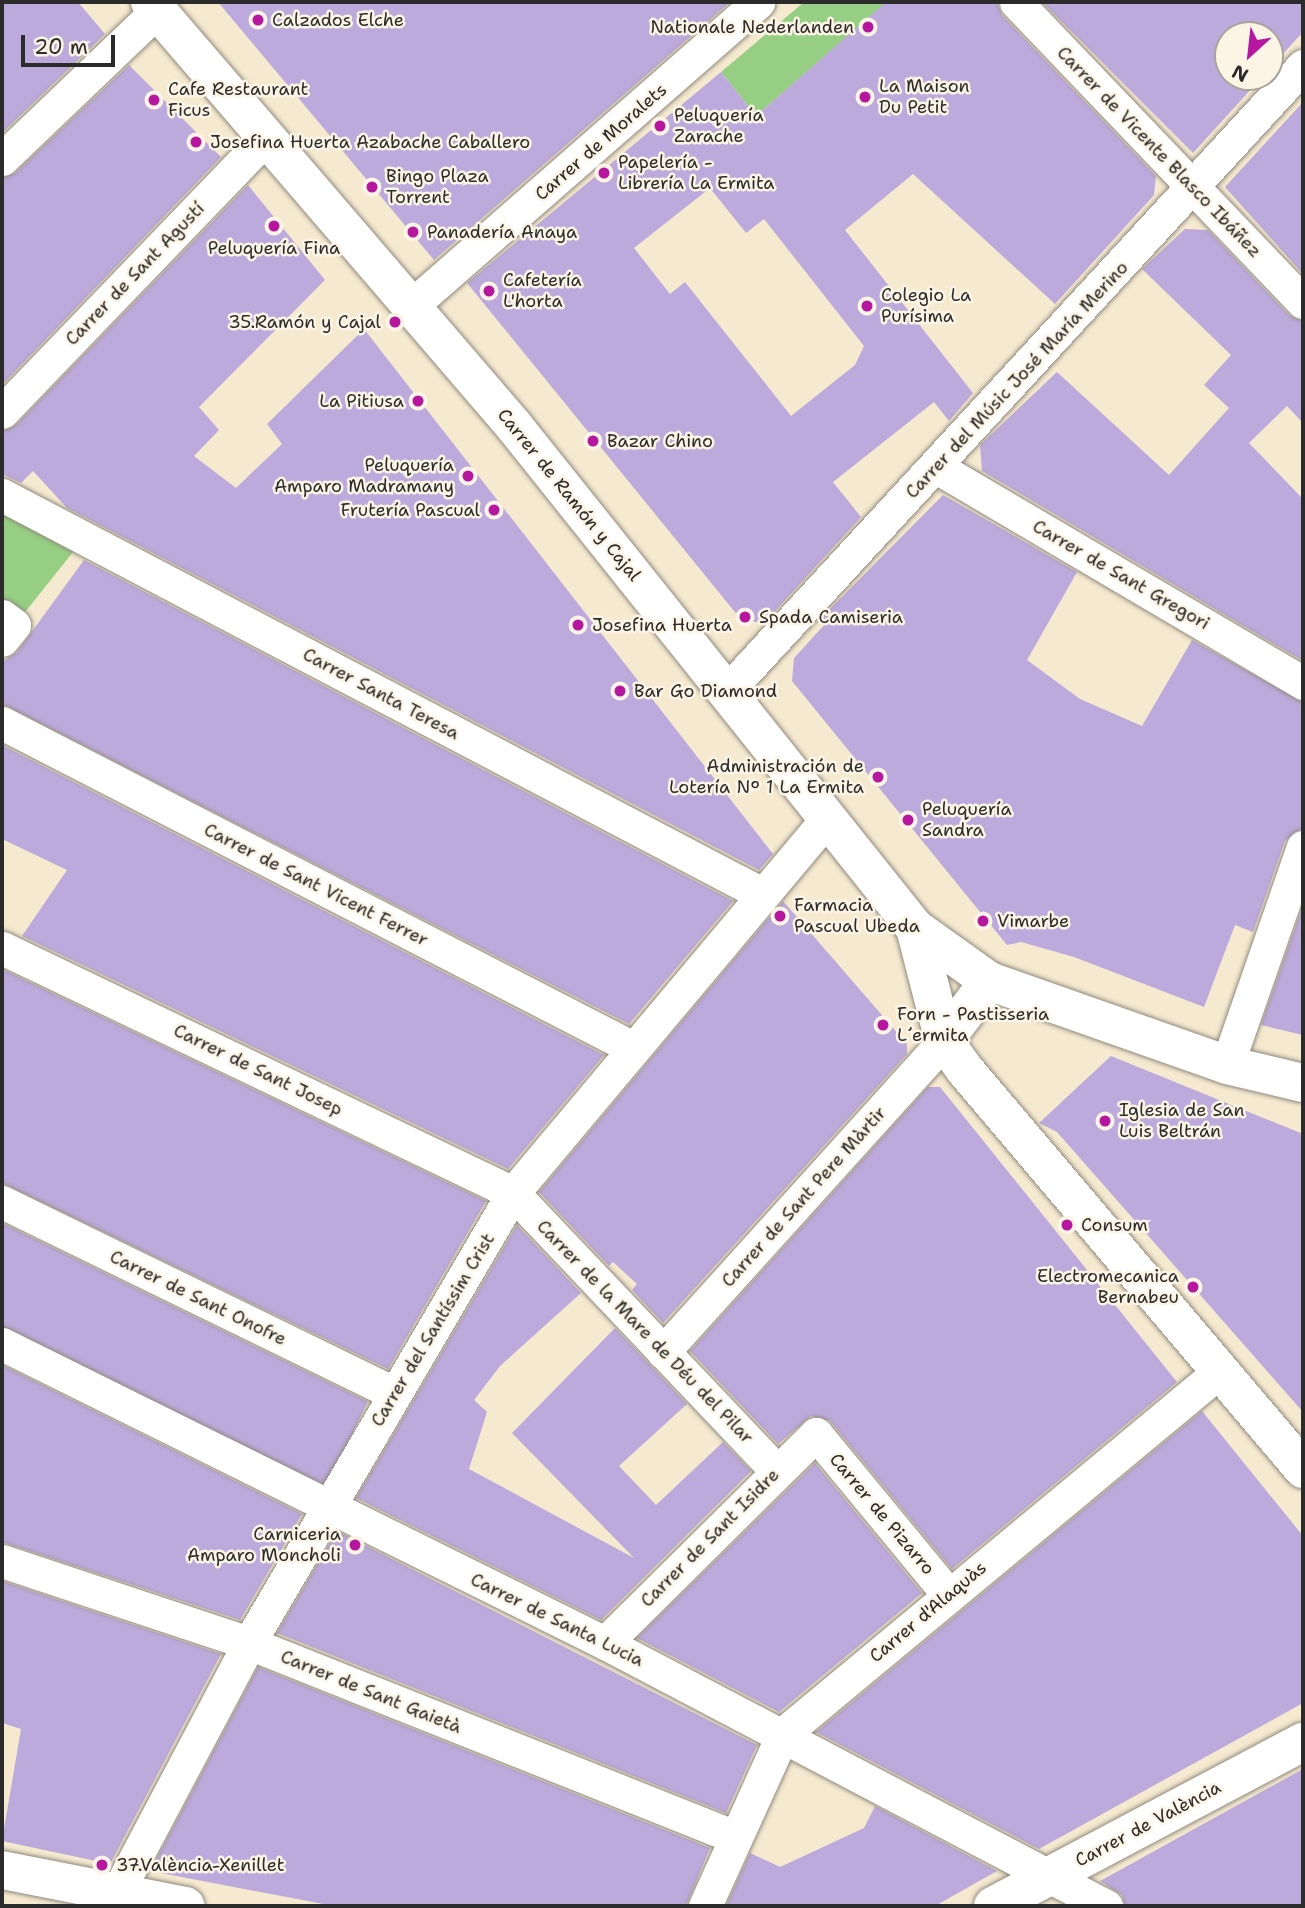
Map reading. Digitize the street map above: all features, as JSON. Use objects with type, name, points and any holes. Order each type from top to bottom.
[{"type":"street","name":"Carrer de Moralets","points":[[410,307],[759,2]]},
{"type":"street","name":"Carrer de Vicente Blasco Ibáñez","points":[[1016,2],[1303,302]]},
{"type":"street","name":"Carrer de Ramón y Cajal","points":[[154,6],[268,136],[727,691],[826,820],[915,928],[989,981],[1227,1065],[1303,1083]]},
{"type":"street","points":[[2,159],[154,6]]},
{"type":"street","name":"Carrer del Músic José María Merino","points":[[727,691],[938,467],[1303,66]]},
{"type":"street","name":"Carrer de Sant Agustí","points":[[2,412],[268,136]]},
{"type":"street","name":"Carrer de Sant Gregori","points":[[938,467],[1303,682]]},
{"type":"street","name":"Carrer Santa Teresa","points":[[2,495],[760,893]]},
{"type":"street","name":"Carrer de Sant Vicent Ferrer","points":[[2,723],[631,1047]]},
{"type":"street","name":"Carrer del Santíssim Crist","points":[[113,1899],[249,1643],[513,1193],[760,893],[826,820]]},
{"type":"street","points":[[1227,1065],[1303,847]]},
{"type":"street","points":[[915,928],[944,1041],[1303,1469]]},
{"type":"street","name":"Carrer de Sant Josep","points":[[2,948],[513,1193]]},
{"type":"street","points":[[944,1041],[989,981]]},
{"type":"street","name":"Carrer de Sant Pere Màrtir","points":[[663,1352],[944,1041]]},
{"type":"street","name":"Carrer de la Mare de Déu del Pilar","points":[[513,1193],[777,1471]]},
{"type":"street","name":"Carrer de Sant Onofre","points":[[2,1202],[394,1393]]},
{"type":"street","name":"Carrer de Santa Lucia","points":[[2,1344],[605,1643],[783,1734],[1106,1906]]},
{"type":"street","name":"Carrer d'Alaquàs","points":[[705,1906],[783,1734],[948,1594],[1220,1371]]},
{"type":"street","name":"Carrer de Sant Isidre","points":[[605,1643],[816,1434]]},
{"type":"street","name":"Carrer de Pizarro","points":[[816,1434],[948,1594]]},
{"type":"street","name":"Carrer de Sant Gaietà","points":[[2,1562],[249,1643],[735,1836]]},
{"type":"street","name":"Carrer de València","points":[[993,1906],[1303,1742]]},
{"type":"street","points":[[2,1870],[113,1899],[186,1906]]},
{"type":"green space","points":[[804,2],[887,2],[756,116],[721,72]]},
{"type":"green space","points":[[2,509],[77,547],[22,616],[2,601]]},
{"type":"building","points":[[2,2],[78,2],[105,34],[2,133]]},
{"type":"building","points":[[218,2],[730,2],[434,260]]},
{"type":"building","points":[[886,2],[997,2],[1002,15],[1156,176],[1154,195],[1055,304],[913,174],[845,230],[973,393],[949,421],[934,402],[833,482],[861,517],[765,622],[743,622],[467,283],[721,72],[756,116]],"holes":[[[710,188],[746,233],[764,219],[864,346],[855,365],[791,416],[685,282],[670,294],[634,248]]]},
{"type":"building","points":[[1042,2],[1303,2],[1303,32],[1284,53],[1284,21],[1214,21],[1214,91],[1249,91],[1193,153]]},
{"type":"building","points":[[129,65],[221,157],[2,385],[2,178],[15,173]]},
{"type":"building","points":[[1303,102],[1303,274],[1225,187]]},
{"type":"building","points":[[248,185],[325,280],[199,407],[219,430],[194,456],[236,488],[282,444],[267,424],[364,329],[773,854],[759,870],[67,508],[33,471],[21,483],[2,474],[2,431],[16,425]]},
{"type":"building","points":[[1185,229],[1208,230],[1289,315],[1303,321],[1303,423],[1287,406],[1249,443],[1303,499],[1303,661],[982,471],[980,445],[1057,372],[1169,475],[1229,408],[1204,385],[1231,355],[1142,269]]},
{"type":"building","points":[[943,495],[1077,572],[1027,660],[1080,699],[1142,726],[1192,640],[1303,702],[1303,828],[1285,841],[1253,932],[1235,925],[1204,1007],[1074,957],[1021,942],[1007,945],[792,681],[794,658],[826,623],[816,623]]},
{"type":"building","points":[[84,560],[733,901],[629,1024],[2,704],[2,662],[17,652]]},
{"type":"building","points":[[2,745],[604,1055],[508,1169],[22,936],[67,870],[2,839]]},
{"type":"building","points":[[783,901],[907,1044],[907,1054],[663,1323],[632,1290],[637,1284],[613,1262],[609,1266],[539,1192]]},
{"type":"building","points":[[1303,905],[1303,1035],[1261,1025]]},
{"type":"building","points":[[2,969],[486,1201],[388,1369],[2,1183]]},
{"type":"building","points":[[1111,1056],[1303,1134],[1303,1412],[1057,1132],[1039,1123]]},
{"type":"building","points":[[928,1087],[940,1087],[1177,1382],[952,1569],[830,1421],[811,1416],[778,1444],[690,1351]]},
{"type":"building","points":[[2,1223],[368,1401],[323,1493],[2,1336]]},
{"type":"building","points":[[517,1225],[581,1293],[500,1366],[474,1400],[487,1412],[469,1469],[634,1558],[512,1433],[615,1328],[687,1404],[619,1466],[656,1505],[723,1442],[751,1471],[601,1620],[356,1498]]},
{"type":"building","points":[[2,1365],[302,1514],[240,1620],[2,1542]]},
{"type":"building","points":[[1202,1411],[1303,1536],[1303,1703],[1039,1849],[816,1732]]},
{"type":"building","points":[[815,1463],[922,1593],[779,1712],[637,1638]]},
{"type":"building","points":[[337,1531],[757,1745],[726,1813],[277,1633]]},
{"type":"building","points":[[2,1581],[221,1654],[110,1864],[2,1841],[21,1729],[2,1723]]},
{"type":"building","points":[[258,1667],[710,1848],[686,1906],[334,1906],[150,1871]]},
{"type":"building","points":[[1303,1769],[1303,1906],[1125,1906],[1122,1895],[1100,1881]]},
{"type":"building","points":[[875,1806],[997,1871],[935,1906],[726,1906],[750,1853],[780,1867],[864,1828]]},
{"type":"place","name":"Calzados Elche","points":[[258,20]]},
{"type":"place","name":"Nationale Nederlanden","points":[[868,27]]},
{"type":"place","name":"La Maison Du Petit","points":[[865,97]]},
{"type":"place","name":"Cafe Restaurant Ficus","points":[[154,100]]},
{"type":"place","name":"Peluquería Zarache","points":[[660,126]]},
{"type":"place","name":"Josefina Huerta Azabache Caballero","points":[[196,142]]},
{"type":"place","name":"Papelería - Librería La Ermita","points":[[604,173]]},
{"type":"place","name":"Bingo Plaza Torrent","points":[[372,187]]},
{"type":"place","name":"Peluquería Fina","points":[[274,226]]},
{"type":"place","name":"Panadería Anaya","points":[[413,232]]},
{"type":"place","name":"Cafetería L'horta","points":[[489,291]]},
{"type":"place","name":"Colegio La Purísima","points":[[867,306]]},
{"type":"place","name":"35.Ramón y Cajal","points":[[395,322]]},
{"type":"place","name":"La Pitiusa","points":[[418,401]]},
{"type":"place","name":"Bazar Chino","points":[[593,441]]},
{"type":"place","name":"Peluquería Amparo Madramany","points":[[468,476]]},
{"type":"place","name":"Frutería Pascual","points":[[494,510]]},
{"type":"place","name":"Spada Camiseria","points":[[745,617]]},
{"type":"place","name":"Josefina Huerta","points":[[578,625]]},
{"type":"place","name":"Bar Go Diamond","points":[[620,691]]},
{"type":"place","name":"Administración de Lotería Nº 1 La Ermita","points":[[878,777]]},
{"type":"place","name":"Peluquería Sandra","points":[[908,820]]},
{"type":"place","name":"Farmacia Pascual Ubeda","points":[[780,916]]},
{"type":"place","name":"Vimarbe","points":[[983,921]]},
{"type":"place","name":"Forn - Pastisseria L´ermita","points":[[883,1025]]},
{"type":"place","name":"Iglesia de San Luis Beltrán","points":[[1105,1121]]},
{"type":"place","name":"Consum","points":[[1067,1225]]},
{"type":"place","name":"Electromecanica Bernabeu","points":[[1193,1287]]},
{"type":"place","name":"Carniceria Amparo Moncholi","points":[[355,1545]]},
{"type":"place","name":"37.València-Xenillet","points":[[102,1865]]}]
